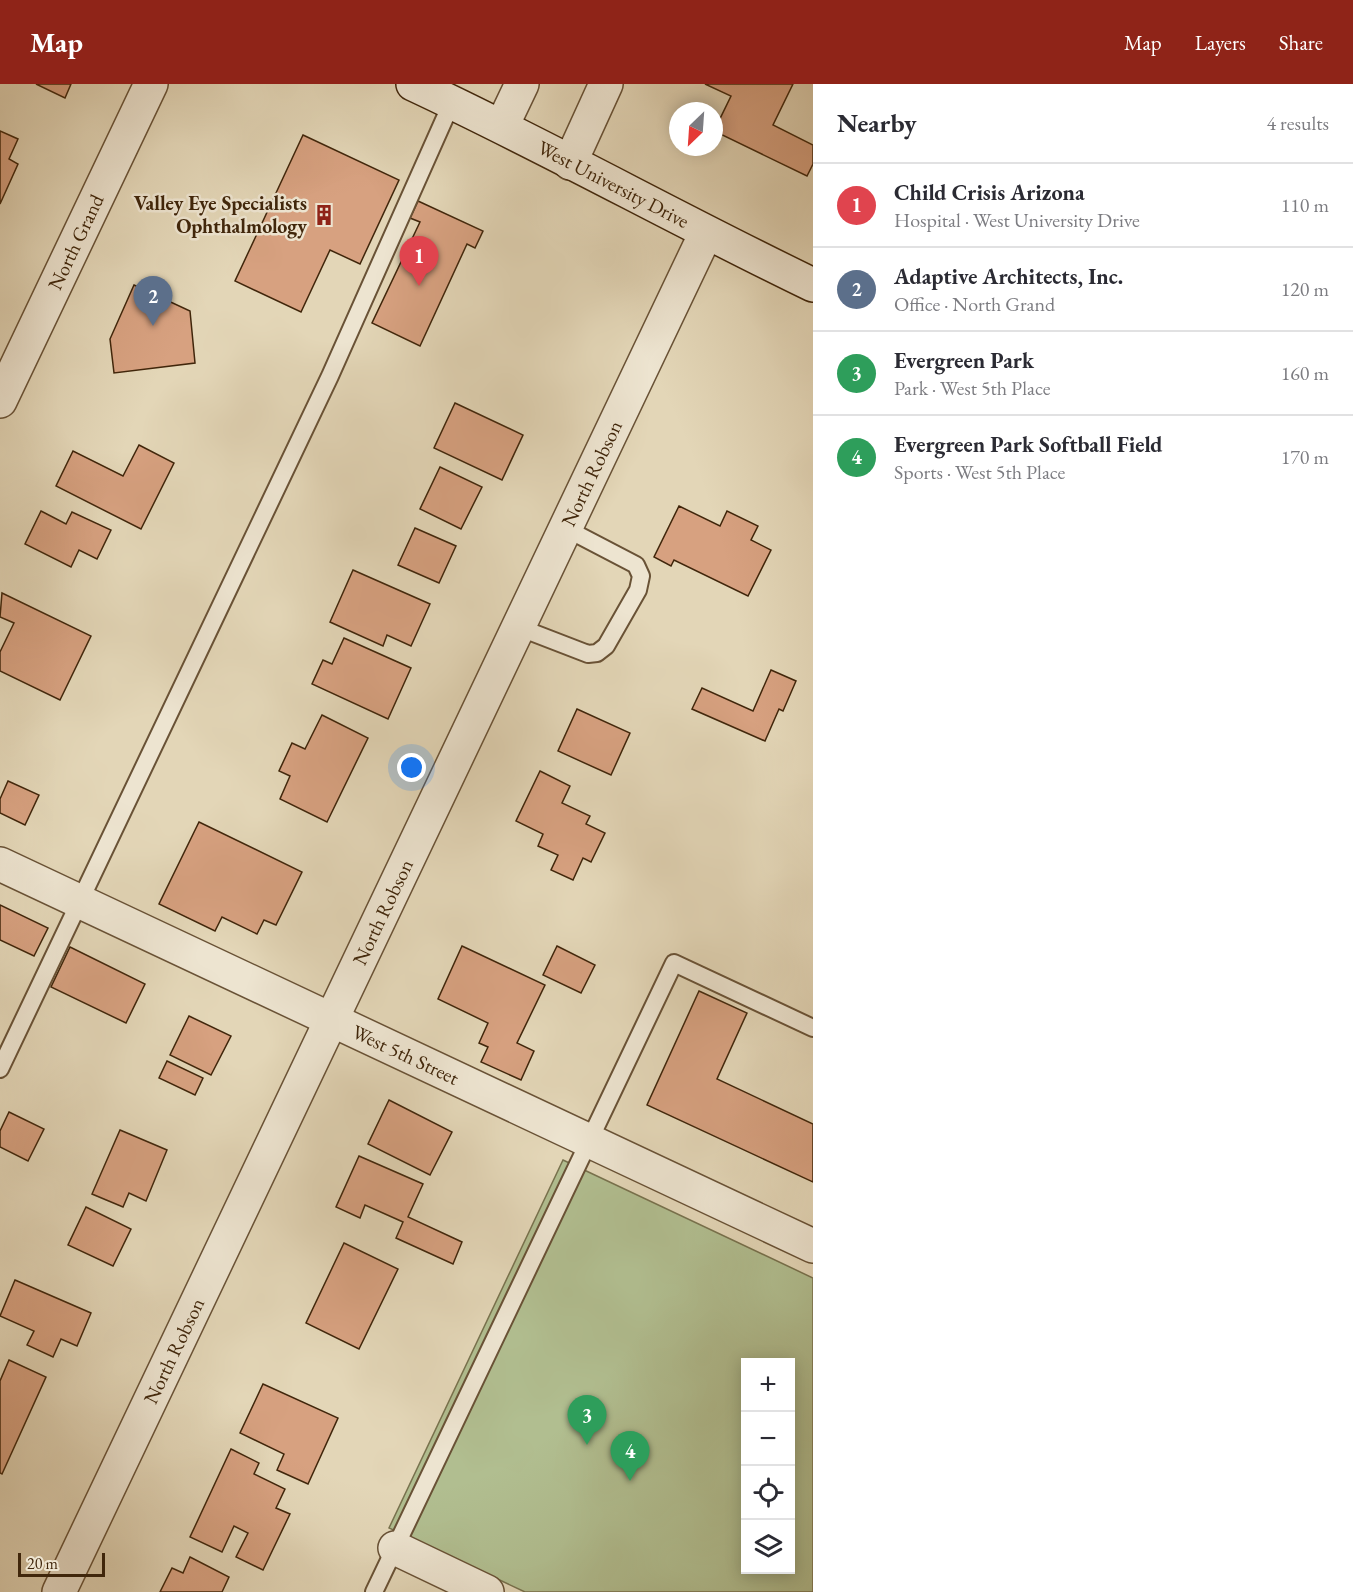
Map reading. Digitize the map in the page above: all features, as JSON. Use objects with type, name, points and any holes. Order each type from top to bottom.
[{"type":"street","name":"North Grand","points":[[0,401],[151,84]]},
{"type":"street","name":"West University Drive","points":[[413,84],[502,126],[706,233],[813,285]]},
{"type":"street","points":[[502,126],[522,84]]},
{"type":"street","points":[[570,163],[606,84]]},
{"type":"street","name":"North Robson","points":[[59,1592],[706,233]]},
{"type":"street","name":"West 5th Street","points":[[0,864],[813,1246]]},
{"type":"street","points":[[395,1548],[487,1592]]},
{"type":"lane","points":[[0,1069],[330,376],[452,102]]},
{"type":"lane","points":[[518,627],[588,654],[597,652],[606,646],[638,590],[641,576],[636,565],[566,528]]},
{"type":"lane","points":[[374,1592],[674,963],[813,1028]]},
{"type":"green space","points":[[563,1160],[813,1278],[813,1592],[525,1592],[389,1528]]},
{"type":"building","points":[[36,84],[71,84],[65,98]]},
{"type":"building","points":[[705,84],[793,84],[773,125],[813,145],[813,164],[807,176],[723,135],[723,112],[731,96]]},
{"type":"building","points":[[0,131],[18,139],[9,159],[18,164],[0,204]]},
{"type":"building","name":"Valley Eye Specialists Ophthalmology","points":[[303,135],[399,180],[360,264],[330,250],[301,312],[235,281]]},
{"type":"building","points":[[418,201],[483,231],[475,248],[467,244],[420,346],[372,323],[420,222],[410,218]]},
{"type":"building","points":[[134,285],[190,311],[195,363],[114,373],[110,339]]},
{"type":"building","points":[[455,403],[523,435],[502,480],[434,448]]},
{"type":"building","points":[[139,445],[174,463],[141,529],[56,486],[73,451],[123,476]]},
{"type":"building","points":[[440,467],[482,487],[461,529],[420,509]]},
{"type":"building","points":[[679,506],[720,526],[727,511],[758,526],[751,540],[771,550],[748,596],[674,560],[671,566],[654,557]]},
{"type":"building","points":[[41,511],[66,524],[72,512],[111,530],[97,559],[79,550],[71,567],[25,544]]},
{"type":"building","points":[[415,528],[456,546],[439,583],[398,565]]},
{"type":"building","points":[[353,570],[430,604],[411,646],[387,635],[383,646],[330,622]]},
{"type":"building","points":[[2,593],[91,636],[60,700],[0,671],[0,652],[14,623],[0,617]]},
{"type":"building","points":[[344,638],[411,668],[388,719],[312,684],[323,660],[332,664]]},
{"type":"building","points":[[771,670],[796,681],[783,711],[779,709],[765,741],[692,709],[702,688],[753,711]]},
{"type":"building","points":[[577,709],[630,733],[611,775],[558,751]]},
{"type":"building","points":[[322,715],[368,738],[327,822],[280,799],[290,776],[279,771],[292,743],[305,749]]},
{"type":"building","points":[[540,771],[570,786],[562,803],[590,816],[586,824],[605,833],[591,862],[583,858],[573,880],[551,870],[558,855],[538,846],[543,834],[516,821]]},
{"type":"building","points":[[8,781],[39,795],[25,825],[0,813],[0,799]]},
{"type":"building","points":[[199,822],[302,872],[276,925],[264,920],[257,934],[222,917],[215,931],[159,904]]},
{"type":"building","points":[[0,905],[48,928],[34,956],[0,940]]},
{"type":"building","points":[[462,946],[545,985],[517,1043],[534,1051],[521,1080],[481,1062],[488,1047],[479,1043],[488,1023],[438,999]]},
{"type":"building","points":[[557,946],[595,965],[581,993],[543,975]]},
{"type":"building","points":[[70,947],[145,984],[126,1023],[51,987]]},
{"type":"building","points":[[699,991],[747,1013],[717,1079],[813,1124],[813,1182],[647,1105]]},
{"type":"building","points":[[189,1016],[231,1036],[211,1075],[170,1055]]},
{"type":"building","points":[[167,1061],[203,1078],[195,1095],[159,1078]]},
{"type":"building","points":[[389,1100],[452,1132],[430,1175],[368,1144]]},
{"type":"building","points":[[9,1112],[44,1129],[28,1161],[0,1147],[0,1131]]},
{"type":"building","points":[[120,1130],[167,1150],[146,1201],[129,1193],[123,1207],[92,1194]]},
{"type":"building","points":[[359,1156],[423,1184],[408,1217],[462,1242],[453,1264],[396,1238],[403,1222],[365,1205],[360,1218],[336,1207]]},
{"type":"building","points":[[86,1207],[131,1229],[113,1266],[68,1245]]},
{"type":"building","points":[[344,1243],[398,1269],[359,1349],[306,1323]]},
{"type":"building","points":[[15,1280],[91,1313],[77,1346],[61,1339],[53,1357],[27,1345],[34,1331],[0,1316]]},
{"type":"building","points":[[9,1360],[46,1377],[2,1474],[0,1473],[0,1381]]},
{"type":"building","points":[[263,1384],[338,1418],[308,1484],[277,1470],[284,1454],[240,1433]]},
{"type":"building","points":[[231,1449],[259,1463],[254,1474],[285,1489],[276,1508],[290,1514],[263,1570],[236,1557],[248,1533],[234,1526],[222,1552],[190,1537]]},
{"type":"building","points":[[190,1557],[229,1577],[222,1592],[160,1592],[172,1568],[183,1573]]},
{"type":"place","name":"Valley Eye Specialists Ophthalmology","points":[[324,215]]},
{"type":"place","name":"Child Crisis Arizona","points":[[419,286]]},
{"type":"place","name":"Adaptive Architects, Inc.","points":[[153,326]]},
{"type":"place","name":"Evergreen Park","points":[[587,1445]]},
{"type":"place","name":"Evergreen Park Softball Field","points":[[630,1481]]}]
